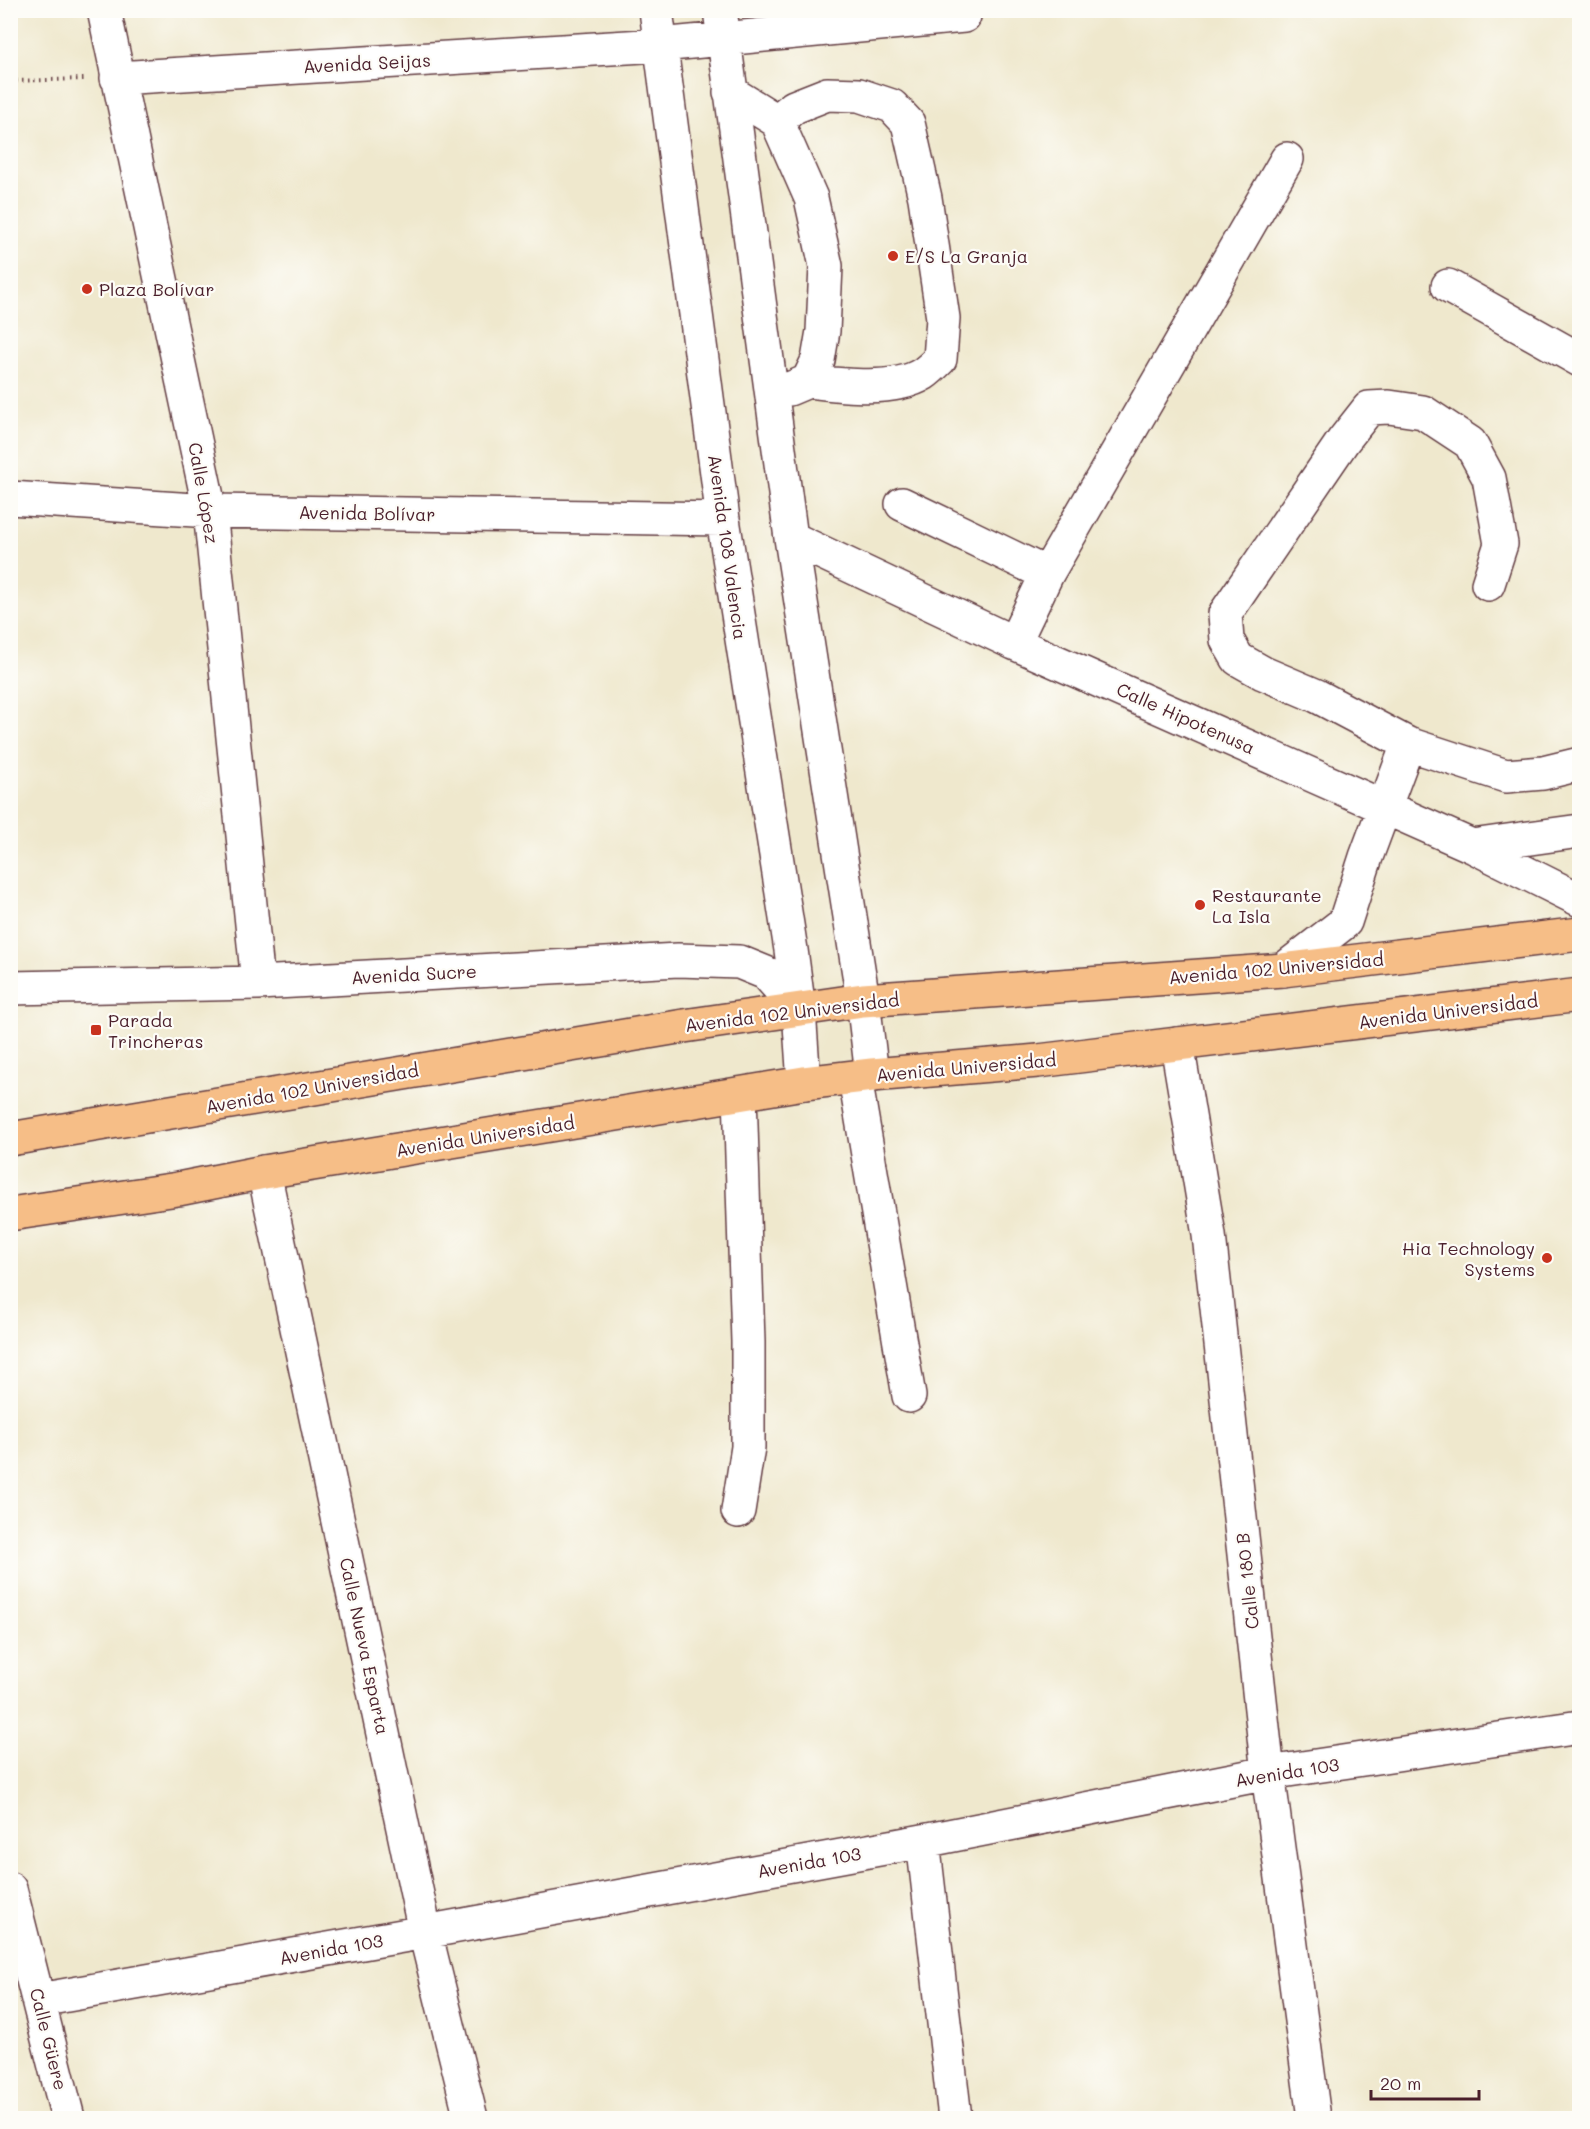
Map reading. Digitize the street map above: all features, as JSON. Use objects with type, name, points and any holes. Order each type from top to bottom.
[{"type":"main road","name":"Avenida 102 Universidad","points":[[10,1139],[684,1026],[864,1000],[1283,970],[1580,934]]},
{"type":"main road","name":"Avenida Universidad","points":[[264,1172],[804,1083],[1038,1061],[1580,995]]},
{"type":"main road","points":[[10,1214],[178,1189],[264,1172]]},
{"type":"street","name":"Calle López","points":[[104,10],[210,511],[258,982]]},
{"type":"street","name":"Avenida 108 Valencia","points":[[656,10],[723,519],[791,950],[804,1083]]},
{"type":"street","name":"Avenida Seijas","points":[[117,78],[660,45],[722,25],[964,16]]},
{"type":"street","points":[[722,25],[791,538],[864,1000],[863,1076],[909,1396]]},
{"type":"street","points":[[730,92],[777,121],[812,198],[826,266],[823,331],[818,360],[808,381]]},
{"type":"street","points":[[771,396],[808,381],[860,385],[899,384],[922,374],[940,359],[943,318],[926,198],[908,123],[892,106],[860,95],[838,94],[827,94],[794,106],[777,121]]},
{"type":"street","points":[[1014,643],[1047,574],[1287,159]]},
{"type":"street","points":[[1448,286],[1580,360]]},
{"type":"street","points":[[1488,584],[1501,544],[1489,478],[1470,443],[1423,412],[1389,407],[1369,408],[1343,441],[1225,614],[1227,640],[1238,659],[1263,673],[1317,696],[1408,744],[1506,776],[1543,773],[1580,764]]},
{"type":"street","name":"Avenida Bolívar","points":[[10,498],[210,511],[723,519]]},
{"type":"street","points":[[902,504],[1047,574]]},
{"type":"street","name":"Calle Hipotenusa","points":[[791,538],[1014,643],[1472,846],[1580,900]]},
{"type":"street","points":[[1283,970],[1345,922],[1384,806],[1408,744]]},
{"type":"street","points":[[1472,846],[1580,831]]},
{"type":"street","name":"Avenida Sucre","points":[[10,988],[258,982],[678,960],[739,962],[766,973],[798,1010]]},
{"type":"street","name":"Calle 180 B","points":[[1177,1044],[1209,1235],[1268,1773],[1314,2118]]},
{"type":"street","points":[[738,1511],[748,1447],[748,1342],[740,1094]]},
{"type":"street","name":"Calle Nueva Esparta","points":[[264,1172],[426,1932],[471,2118]]},
{"type":"street","name":"Avenida 103","points":[[39,2000],[923,1841],[1268,1773],[1580,1727]]},
{"type":"street","points":[[923,1841],[955,2118]]},
{"type":"street","name":"Calle Güere","points":[[13,1909],[39,2000],[68,2118]]},
{"type":"path","points":[[10,81],[117,78]]},
{"type":"green space","points":[[755,10],[889,11],[758,32]]},
{"type":"place","name":"E/S La Granja","points":[[893,256]]},
{"type":"place","name":"Plaza Bolívar","points":[[87,289]]},
{"type":"place","name":"Restaurante La Isla","points":[[1200,905]]},
{"type":"place","name":"Parada Trincheras","points":[[96,1030]]},
{"type":"place","name":"Hia Technology Systems","points":[[1547,1258]]}]
